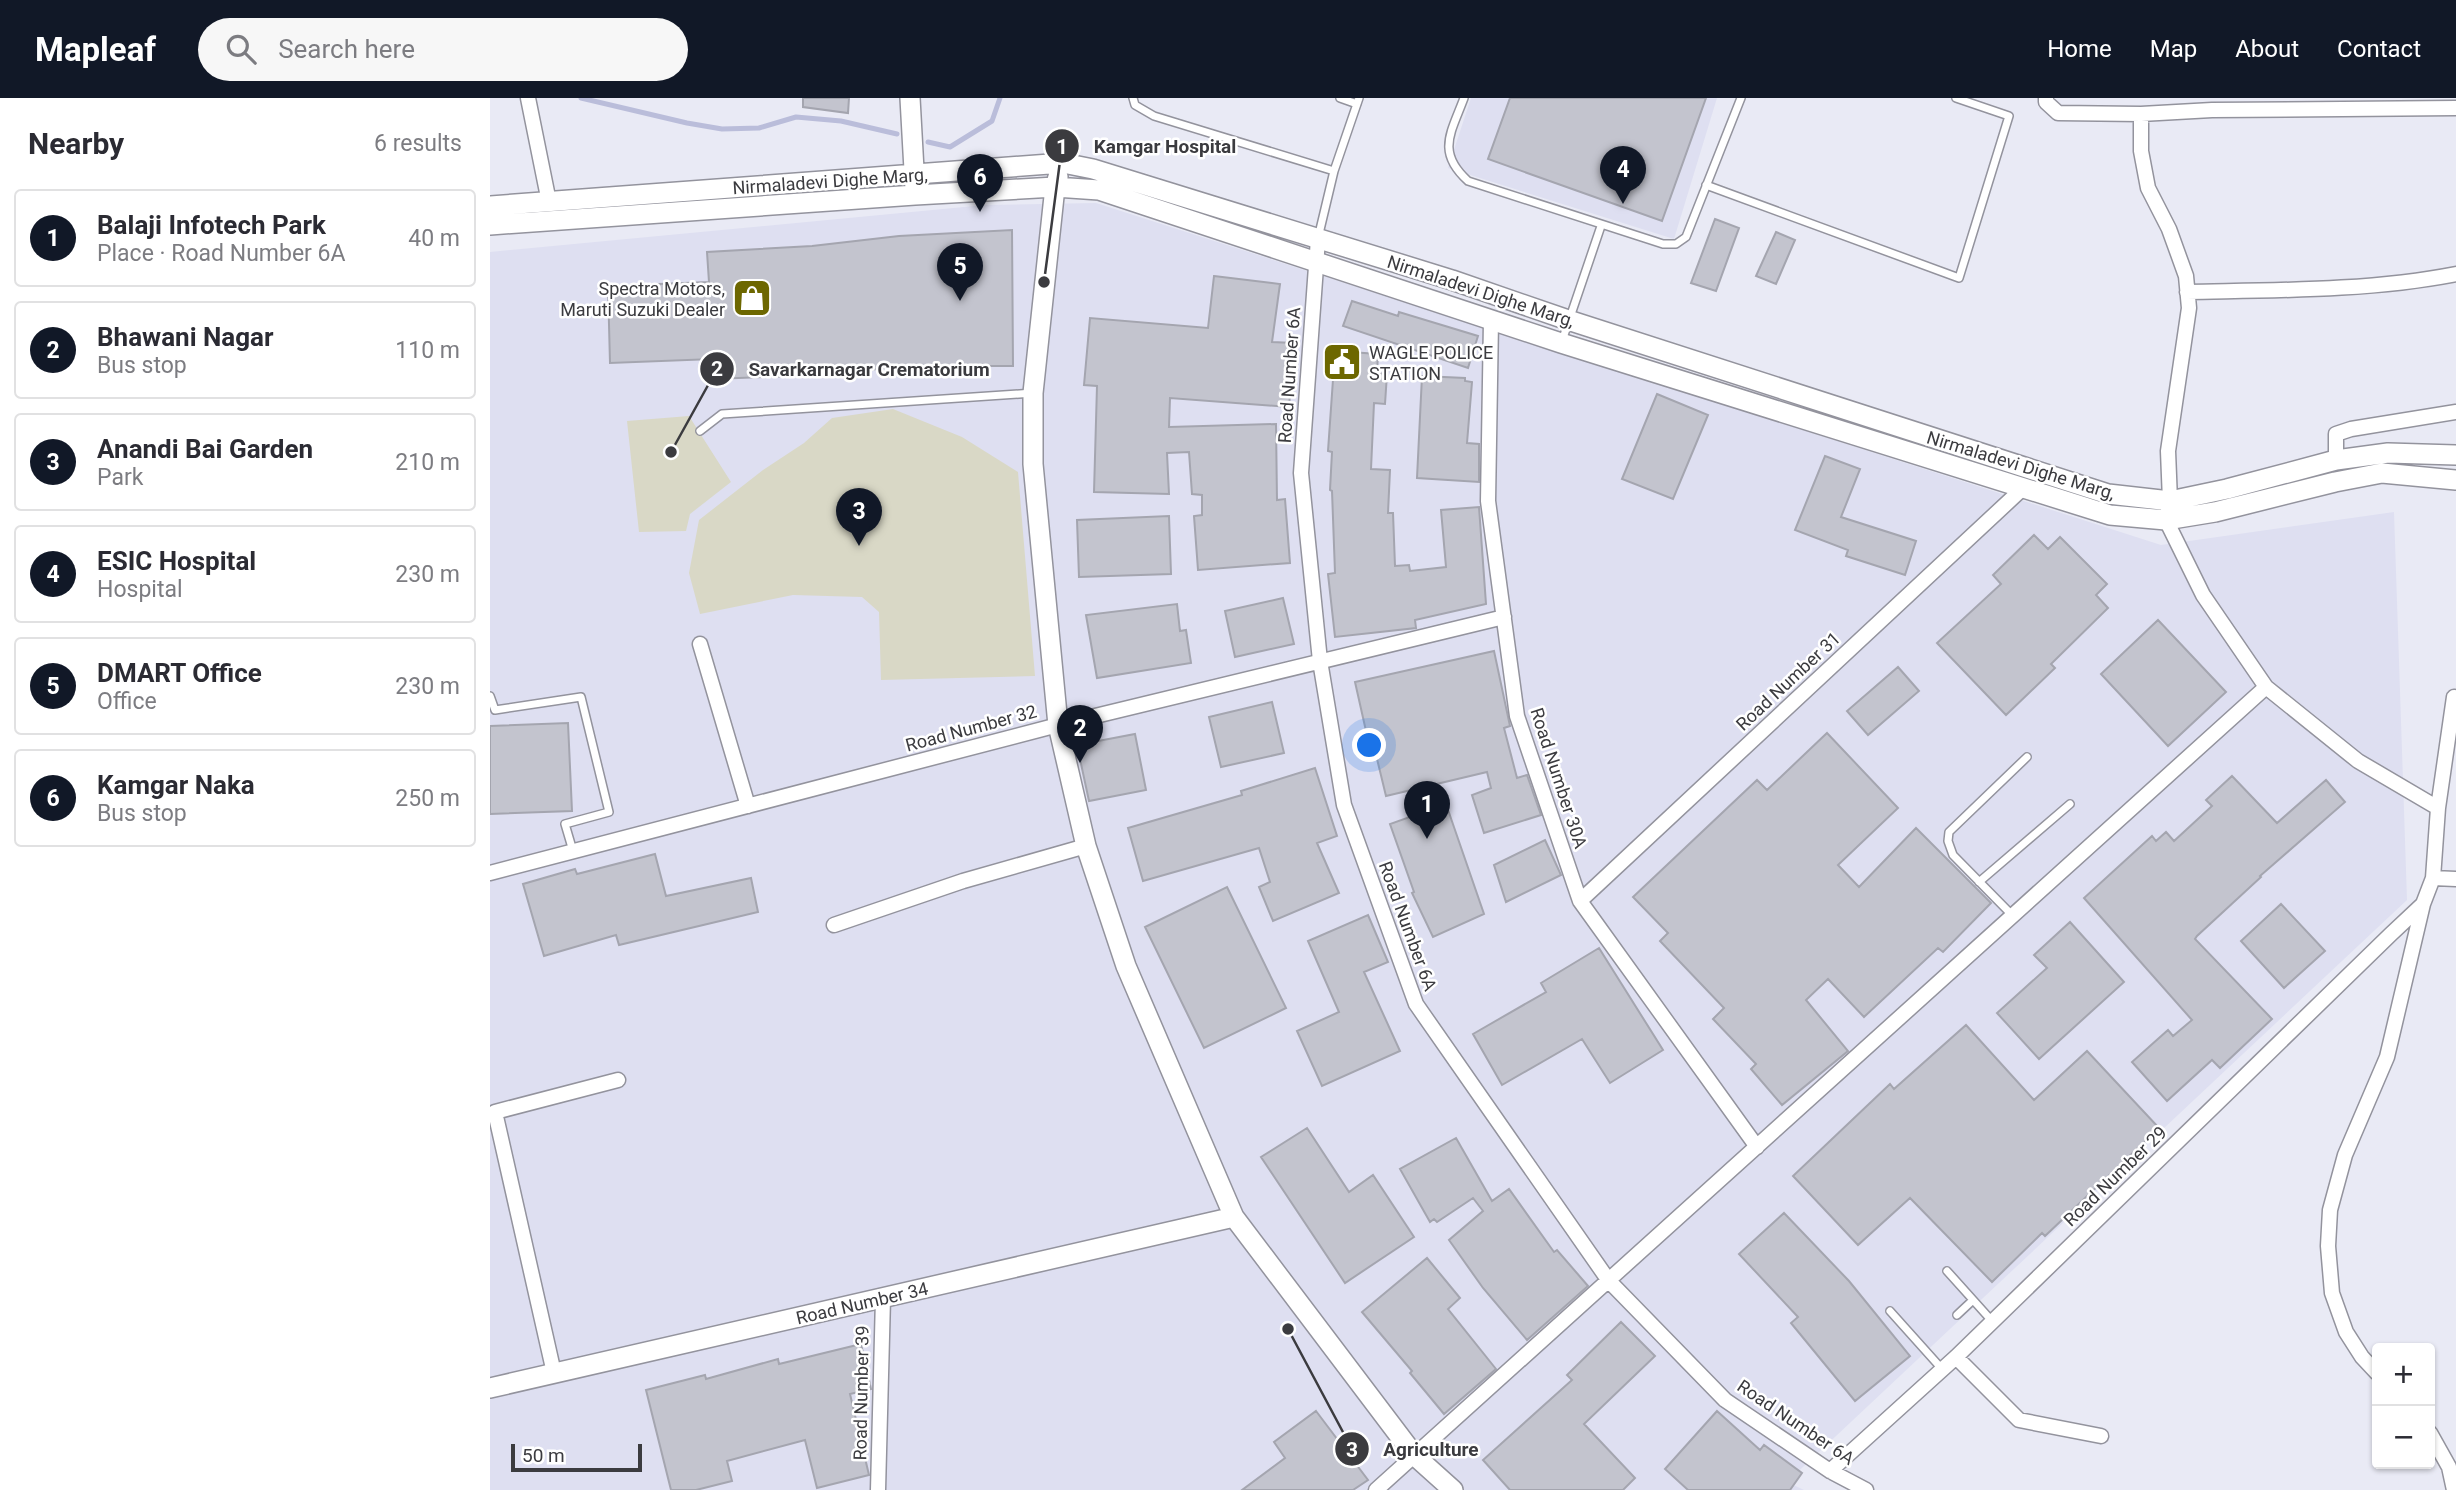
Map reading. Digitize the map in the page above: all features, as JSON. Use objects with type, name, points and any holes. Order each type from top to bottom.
[{"type":"main road","points":[[910,98],[915,185]]},
{"type":"main road","name":"Nirmaladevi Dighe Marg,","points":[[490,225],[915,185],[1063,163],[1093,169],[1452,280],[2108,494],[2168,510],[2227,489],[2336,460],[2388,453],[2456,455]]},
{"type":"main road","points":[[1063,163],[1055,187],[1033,393],[1032,464],[1058,726],[1086,846],[1126,966],[1234,1217],[1414,1455],[1453,1490]]},
{"type":"main road","name":"Nirmaladevi Dighe Marg,","points":[[490,206],[915,185],[1099,190],[1491,321],[2109,515],[2168,510],[2215,512],[2382,473],[2456,480]]},
{"type":"main road","name":"Road Number 34","points":[[490,1388],[1234,1217]]},
{"type":"street","points":[[528,98],[549,202]]},
{"type":"street","points":[[2046,98],[2046,102],[2058,113],[2141,114],[2212,104],[2456,108]]},
{"type":"street","points":[[2141,114],[2141,151],[2148,188],[2169,229],[2186,276],[2189,308],[2168,451],[2168,510],[2203,595],[2266,687],[2358,761],[2438,808]]},
{"type":"street","name":"Road Number 6A","points":[[1318,239],[1301,474],[1320,661],[1344,805],[1416,1004],[1609,1281],[1725,1400],[1830,1471],[1866,1490]]},
{"type":"street","points":[[2187,292],[2320,289],[2456,274]]},
{"type":"street","name":"Road Number 30A","points":[[1491,321],[1488,501],[1517,716],[1580,901],[1757,1147]]},
{"type":"street","points":[[2336,460],[2336,435],[2351,429],[2456,412]]},
{"type":"street","name":"Road Number 31","points":[[1580,901],[2022,489]]},
{"type":"street","name":"Road Number 32","points":[[490,873],[1058,726],[1504,617]]},
{"type":"street","points":[[700,644],[748,806]]},
{"type":"street","points":[[1376,1490],[2266,687]]},
{"type":"street","points":[[2372,1368],[2346,1332],[2332,1293],[2328,1246],[2330,1210],[2346,1155],[2387,1057],[2423,904],[2432,878],[2438,808],[2454,697]]},
{"type":"street","points":[[834,925],[963,881],[1086,846]]},
{"type":"street","points":[[2432,878],[2456,879]]},
{"type":"street","name":"Road Number 29","points":[[1830,1471],[1993,1322],[2390,933],[2423,904]]},
{"type":"street","points":[[554,1373],[495,1112],[618,1080]]},
{"type":"street","name":"Road Number 39","points":[[878,1490],[883,1298]]},
{"type":"street","points":[[1956,1357],[2019,1420],[2101,1436]]},
{"type":"street","points":[[2435,1442],[2449,1467],[2454,1490]]},
{"type":"lane","points":[[1133,98],[1135,105],[1154,116],[1334,171]]},
{"type":"lane","points":[[1318,239],[1334,171],[1358,101],[1340,98]]},
{"type":"lane","points":[[1464,98],[1450,136],[1448,154],[1453,168],[1468,181],[1647,241],[1676,244],[1686,237],[1741,98]]},
{"type":"lane","points":[[1706,185],[1959,278],[2010,116],[1956,98]]},
{"type":"lane","points":[[1561,343],[1601,226]]},
{"type":"lane","points":[[700,431],[722,414],[1033,393]]},
{"type":"lane","points":[[490,696],[495,710],[581,697],[609,812],[565,824],[573,851]]},
{"type":"lane","points":[[2012,916],[1953,855],[1948,841],[1949,832],[2027,757]]},
{"type":"lane","points":[[1979,882],[2070,804]]},
{"type":"lane","points":[[1947,1271],[1993,1322]]},
{"type":"lane","points":[[1956,1315],[1973,1300]]},
{"type":"lane","points":[[1889,1311],[1942,1370]]},
{"type":"shaded area","points":[[1471,98],[1717,98],[1674,239],[1448,168]]},
{"type":"shaded area","points":[[1096,203],[2161,545],[2394,512],[2407,900],[1787,1482],[1804,1490],[490,1490],[490,252],[985,205]]},
{"type":"green space","points":[[893,409],[962,437],[1018,472],[1035,676],[881,680],[879,612],[862,597],[793,595],[700,614],[689,573],[699,520],[763,470],[804,443],[832,418]]},
{"type":"green space","points":[[689,416],[731,482],[690,514],[686,531],[639,532],[627,421]]},
{"type":"building","points":[[803,98],[849,98],[848,113],[803,107]]},
{"type":"building","points":[[1510,98],[1706,98],[1662,221],[1488,159]]},
{"type":"building","points":[[1715,219],[1739,228],[1716,291],[1691,283]]},
{"type":"building","points":[[1012,230],[1013,366],[908,366],[818,375],[714,379],[713,359],[610,363],[608,286],[709,282],[707,252],[812,246],[899,236]]},
{"type":"building","points":[[1776,232],[1795,240],[1776,284],[1756,276]]},
{"type":"building","points":[[1214,276],[1280,284],[1272,342],[1294,343],[1289,407],[1170,398],[1169,427],[1276,424],[1277,500],[1285,499],[1290,563],[1198,570],[1194,516],[1202,515],[1202,495],[1192,494],[1189,452],[1167,453],[1169,494],[1094,492],[1097,386],[1084,385],[1090,318],[1208,328]]},
{"type":"building","points":[[1352,301],[1398,316],[1399,312],[1478,336],[1468,368],[1343,326]]},
{"type":"building","points":[[1335,351],[1378,354],[1377,373],[1387,374],[1385,404],[1374,403],[1371,469],[1390,470],[1388,513],[1393,513],[1395,566],[1409,565],[1410,571],[1446,567],[1441,510],[1479,507],[1486,604],[1415,620],[1416,628],[1335,637],[1328,574],[1335,573],[1330,490],[1332,452],[1328,451]]},
{"type":"building","points":[[1422,376],[1465,378],[1465,381],[1472,382],[1467,443],[1479,444],[1479,482],[1417,478]]},
{"type":"building","points":[[1657,394],[1708,415],[1673,499],[1622,479]]},
{"type":"building","points":[[1825,456],[1860,469],[1841,517],[1916,541],[1905,575],[1846,556],[1848,550],[1795,530]]},
{"type":"building","points":[[1169,516],[1171,574],[1079,577],[1077,520]]},
{"type":"building","points":[[2034,535],[2048,549],[2060,537],[2107,584],[2096,595],[2108,608],[2051,664],[2055,668],[2006,715],[1937,643],[2001,584],[1993,575]]},
{"type":"building","points":[[1283,598],[1294,644],[1235,657],[1225,611]]},
{"type":"building","points":[[1177,604],[1180,631],[1186,630],[1191,663],[1097,678],[1086,615]]},
{"type":"building","points":[[2158,620],[2226,692],[2168,746],[2101,674]]},
{"type":"building","points":[[1494,651],[1510,726],[1504,728],[1517,778],[1527,775],[1541,815],[1484,833],[1472,795],[1491,788],[1487,772],[1386,796],[1370,730],[1366,731],[1355,682]]},
{"type":"building","points":[[1898,667],[1919,691],[1868,735],[1847,711]]},
{"type":"building","points":[[1272,702],[1284,753],[1221,767],[1209,717]]},
{"type":"building","points":[[568,723],[572,811],[490,814],[490,726]]},
{"type":"building","points":[[1827,733],[1898,808],[1838,865],[1859,887],[1916,828],[1991,903],[1943,952],[1938,948],[1864,1017],[1828,979],[1806,1000],[1848,1051],[1782,1105],[1751,1069],[1756,1064],[1713,1019],[1724,1008],[1660,941],[1668,933],[1633,897],[1757,780],[1767,790]]},
{"type":"building","points":[[1135,734],[1146,790],[1089,801],[1077,745]]},
{"type":"building","points":[[1315,768],[1337,836],[1317,843],[1339,893],[1273,921],[1259,887],[1270,882],[1259,848],[1143,881],[1128,828],[1242,795],[1241,791]]},
{"type":"building","points":[[2232,776],[2277,823],[2326,780],[2345,802],[2260,876],[2195,939],[2272,1019],[2220,1068],[2212,1060],[2167,1101],[2132,1062],[2168,1030],[2173,1036],[2192,1020],[2084,898],[2152,836],[2156,841],[2166,832],[2174,841],[2212,806],[2206,800]]},
{"type":"building","points":[[1446,804],[1484,914],[1433,937],[1412,893],[1414,892],[1390,824]]},
{"type":"building","points":[[1545,840],[1561,875],[1506,902],[1494,865]]},
{"type":"building","points":[[655,854],[666,896],[751,878],[758,912],[619,945],[616,935],[544,956],[523,884],[575,869],[577,874]]},
{"type":"building","points":[[1227,887],[1286,1008],[1204,1048],[1145,927]]},
{"type":"building","points":[[2281,904],[2325,951],[2284,988],[2241,941]]},
{"type":"building","points":[[1368,915],[1388,962],[1364,972],[1400,1051],[1322,1086],[1297,1031],[1339,1012],[1308,941]]},
{"type":"building","points":[[2070,922],[2124,982],[2039,1059],[1997,1013],[2047,968],[2034,955]]},
{"type":"building","points":[[1599,948],[1663,1050],[1610,1083],[1582,1039],[1502,1085],[1473,1034],[1546,992],[1541,983]]},
{"type":"building","points":[[1966,1025],[2034,1100],[2087,1051],[2159,1128],[2045,1236],[2042,1233],[1992,1282],[1910,1198],[1858,1245],[1793,1176],[1890,1084],[1894,1089]]},
{"type":"building","points":[[1307,1128],[1349,1192],[1373,1175],[1414,1237],[1345,1283],[1261,1157]]},
{"type":"building","points":[[1456,1138],[1492,1201],[1509,1189],[1554,1252],[1557,1250],[1588,1286],[1527,1340],[1483,1288],[1449,1240],[1483,1211],[1473,1198],[1437,1222],[1434,1219],[1430,1222],[1400,1169]]},
{"type":"building","points":[[1784,1213],[1849,1281],[1910,1356],[1855,1401],[1791,1323],[1798,1317],[1739,1254]]},
{"type":"building","points":[[1427,1258],[1460,1298],[1448,1309],[1496,1369],[1444,1414],[1362,1312]]},
{"type":"building","points":[[1621,1322],[1655,1356],[1584,1424],[1635,1478],[1623,1490],[1510,1490],[1483,1460],[1572,1380],[1567,1375]]},
{"type":"building","points":[[861,1344],[871,1389],[850,1394],[869,1475],[817,1488],[805,1440],[727,1461],[732,1481],[696,1490],[671,1490],[646,1390],[705,1375],[706,1379],[778,1359],[779,1364]]},
{"type":"building","points":[[1316,1411],[1368,1480],[1353,1490],[1242,1490],[1285,1458],[1274,1442]]},
{"type":"building","points":[[1717,1411],[1760,1450],[1764,1445],[1802,1473],[1790,1490],[1688,1490],[1665,1469]]},
{"type":"waterway","points":[[581,98],[722,129],[759,128],[796,117],[841,121],[897,134]]},
{"type":"waterway","points":[[928,142],[950,147],[992,121],[1000,98]]},
{"type":"place","name":"ESIC Hospital","points":[[1623,204]]},
{"type":"place","name":"Kamgar Naka","points":[[980,212]]},
{"type":"place","name":"Kamgar Hospital","points":[[1044,282]]},
{"type":"place","name":"Spectra Motors, Maruti Suzuki Dealer","points":[[752,298]]},
{"type":"place","name":"DMART Office","points":[[960,301]]},
{"type":"place","name":"WAGLE POLICE STATION","points":[[1342,362]]},
{"type":"place","name":"Savarkarnagar Crematorium","points":[[671,452]]},
{"type":"place","name":"Anandi Bai Garden","points":[[859,546]]},
{"type":"place","name":"Bhawani Nagar","points":[[1080,763]]},
{"type":"place","name":"Balaji Infotech Park","points":[[1427,839]]},
{"type":"place","name":"Agriculture","points":[[1288,1329]]}]
